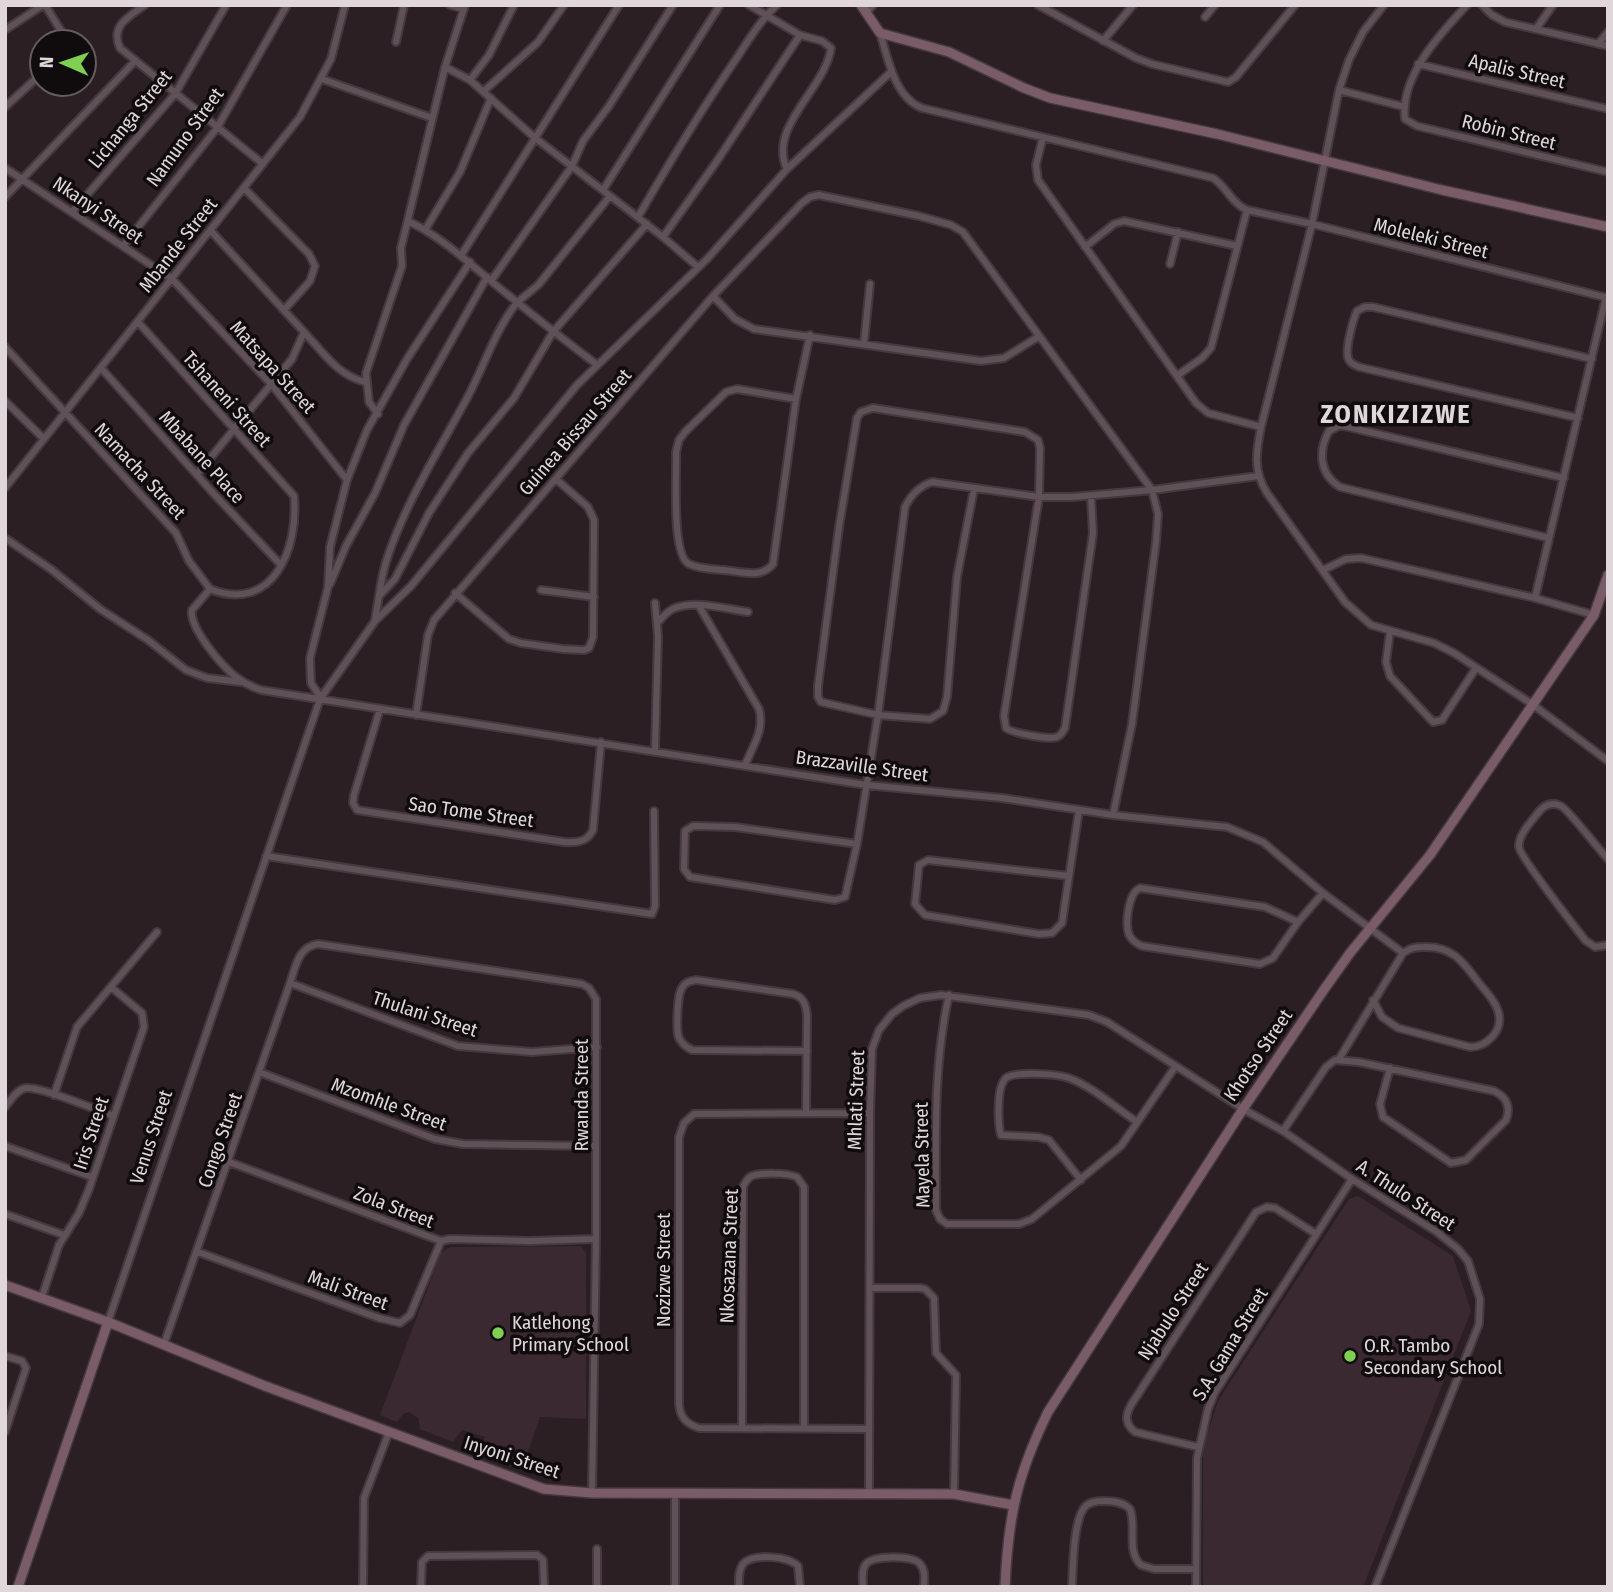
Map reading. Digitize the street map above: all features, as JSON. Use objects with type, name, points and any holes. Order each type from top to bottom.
[{"type":"street","points":[[5,30],[44,5],[59,28]]},
{"type":"street","points":[[145,5],[124,20],[117,33],[120,48],[263,164]]},
{"type":"street","name":"Lichanga Street","points":[[73,211],[175,94],[226,5]]},
{"type":"street","name":"Namuno Street","points":[[123,246],[217,128],[287,5]]},
{"type":"street","name":"Mbande Street","points":[[5,488],[300,117],[322,79],[335,47],[345,5]]},
{"type":"street","points":[[396,42],[404,5]]},
{"type":"street","points":[[378,414],[370,406],[365,382],[368,363],[402,265],[401,248],[432,118],[464,7],[450,5]]},
{"type":"street","points":[[470,80],[489,55],[514,5]]},
{"type":"street","points":[[484,91],[538,42],[564,5]]},
{"type":"street","points":[[462,254],[619,5]]},
{"type":"street","points":[[320,699],[312,687],[310,658],[328,587],[346,546],[375,493],[404,425],[489,279],[572,166],[583,141],[609,106],[673,5]]},
{"type":"street","points":[[603,190],[720,5]]},
{"type":"street","points":[[749,5],[800,34],[822,41],[830,46],[831,50],[826,64],[787,132],[782,157],[787,169]]},
{"type":"street","points":[[638,217],[667,165],[765,16],[777,5]]},
{"type":"street","points":[[873,5],[863,9],[880,33],[949,52],[1024,88],[1050,97],[1608,227]]},
{"type":"street","points":[[1038,5],[1051,8],[1103,41],[1152,64],[1228,82],[1236,77],[1295,5]]},
{"type":"street","points":[[1103,41],[1133,5]]},
{"type":"street","points":[[1205,17],[1215,5]]},
{"type":"street","points":[[1384,5],[1359,39],[1339,90],[1312,224],[1261,427],[1256,460],[1258,476],[1267,493],[1350,609],[1371,625],[1442,647],[1532,704],[1608,761]]},
{"type":"street","points":[[1339,90],[1405,107],[1418,64],[1466,5]]},
{"type":"street","points":[[1482,5],[1500,20],[1608,46]]},
{"type":"street","points":[[1536,29],[1553,5]]},
{"type":"street","points":[[1598,44],[1608,32]]},
{"type":"street","name":"Moleleki Street","points":[[880,33],[892,71],[903,92],[915,105],[1213,178],[1240,207],[1247,210],[1607,298]]},
{"type":"street","points":[[663,237],[717,162],[800,34]]},
{"type":"street","points":[[5,197],[135,61]]},
{"type":"street","name":"Apalis Street","points":[[1418,64],[1608,109]]},
{"type":"street","points":[[445,66],[484,91],[534,138],[647,224],[698,267]]},
{"type":"street","points":[[375,621],[411,586],[596,364],[698,267],[787,169],[892,71]]},
{"type":"street","points":[[322,79],[432,118]]},
{"type":"street","points":[[5,107],[28,86]]},
{"type":"street","points":[[425,229],[460,172],[491,97]]},
{"type":"street","name":"Robin Street","points":[[1405,107],[1405,119],[1417,126],[1608,172]]},
{"type":"street","points":[[1043,137],[1036,177],[1200,408],[1208,413],[1261,427]]},
{"type":"street","name":"Nkanyi Street","points":[[5,168],[172,279]]},
{"type":"street","points":[[244,188],[309,254],[315,266],[310,281],[284,310]]},
{"type":"street","points":[[375,621],[380,581],[386,560],[408,507],[504,323],[517,302],[539,284],[610,196]]},
{"type":"street","name":"Guinea Bissau Street","points":[[416,715],[430,627],[455,593],[556,480],[713,296],[810,197],[823,196],[919,216],[957,227],[1038,337]]},
{"type":"street","points":[[1178,375],[1211,348],[1247,210]]},
{"type":"street","points":[[408,221],[462,254],[553,332],[596,364]]},
{"type":"street","points":[[1085,247],[1114,224],[1124,221],[1237,246]]},
{"type":"street","points":[[380,595],[395,579],[429,513],[462,461],[514,398],[553,332],[647,224]]},
{"type":"street","points":[[210,230],[336,368],[365,382]]},
{"type":"street","points":[[1170,264],[1178,232]]},
{"type":"street","points":[[328,587],[330,547],[347,480],[367,430],[407,359],[470,262]]},
{"type":"street","name":"Matsapa Street","points":[[172,279],[272,385],[347,480]]},
{"type":"street","points":[[864,343],[870,284]]},
{"type":"street","points":[[713,296],[735,319],[762,331],[810,335],[981,361],[1004,358],[1038,337],[1152,490],[1157,514],[1156,542],[1132,724],[1113,815]]},
{"type":"street","points":[[1535,598],[1607,298]]},
{"type":"street","points":[[1578,418],[1353,364],[1348,355],[1353,322],[1357,311],[1373,307],[1592,359]]},
{"type":"street","name":"Tshaneni Street","points":[[138,322],[294,496],[293,530],[281,565]]},
{"type":"street","points":[[197,474],[292,359],[304,332]]},
{"type":"street","points":[[796,399],[731,390],[720,396],[679,440],[676,452],[677,533],[682,556],[690,565],[753,574],[769,569],[773,564],[796,399],[810,335]]},
{"type":"street","name":"Namacha Street","points":[[5,347],[176,533],[189,561],[210,589]]},
{"type":"street","name":"Mbabane Place","points":[[102,368],[281,565]]},
{"type":"street","points":[[5,401],[44,439]]},
{"type":"street","points":[[974,489],[957,577],[946,705],[940,715],[930,719],[878,715],[821,702],[817,695],[839,527],[859,415],[866,409],[1030,434],[1038,440],[1041,448],[1039,497],[1004,724],[1008,731],[1053,738],[1063,731],[1093,533],[1091,497]]},
{"type":"street","points":[[1549,538],[1340,487],[1325,474],[1322,450],[1331,428],[1348,426],[1563,478]]},
{"type":"street","points":[[857,844],[734,827],[693,826],[685,831],[684,869],[690,877],[841,900],[848,891],[857,844],[878,715],[905,507],[913,494],[932,482],[1039,497],[1091,497],[1258,476]]},
{"type":"street","points":[[455,593],[509,639],[578,650],[589,648],[592,643],[594,597],[593,514],[556,480]]},
{"type":"street","points":[[5,538],[186,670],[207,678],[243,682]]},
{"type":"street","points":[[1324,570],[1346,558],[1361,558],[1535,598],[1594,615]]},
{"type":"street","points":[[243,682],[220,662],[191,620],[192,610],[210,589],[229,595],[254,593],[271,583],[281,565]]},
{"type":"street","name":"Khotso Street","points":[[1005,1587],[1013,1505],[1030,1450],[1048,1412],[1242,1109],[1337,970],[1430,855],[1532,704],[1594,615],[1604,605],[1608,575]]},
{"type":"street","points":[[541,590],[594,597]]},
{"type":"street","points":[[655,603],[658,622],[655,750]]},
{"type":"street","points":[[658,622],[676,607],[699,606],[748,612]]},
{"type":"street","points":[[699,606],[759,709],[762,719],[761,728],[745,765]]},
{"type":"street","name":"Venus Street","points":[[18,1587],[320,699],[375,621]]},
{"type":"street","points":[[1390,631],[1386,662],[1390,676],[1433,722],[1442,720],[1476,668]]},
{"type":"street","name":"Brazzaville Street","points":[[243,682],[261,690],[866,785],[1002,798],[1113,815],[1209,824],[1240,831],[1263,842],[1323,893],[1403,953]]},
{"type":"street","name":"Sao Tome Street","points":[[380,709],[354,794],[353,803],[357,810],[564,842],[579,842],[590,836],[593,830],[601,742]]},
{"type":"street","points":[[1608,859],[1565,809],[1557,805],[1541,808],[1519,844],[1533,870],[1585,940],[1595,947],[1608,945]]},
{"type":"street","points":[[1069,876],[928,860],[919,865],[914,901],[925,915],[1048,934],[1057,930],[1062,923],[1079,810]]},
{"type":"street","points":[[266,856],[652,914],[655,906],[654,811]]},
{"type":"street","points":[[1298,922],[1265,907],[1140,888],[1135,890],[1130,900],[1129,934],[1137,944],[1254,964],[1266,963],[1273,958],[1298,922],[1323,893]]},
{"type":"street","points":[[54,1095],[77,1027],[157,932]]},
{"type":"street","name":"Rwanda Street","points":[[306,948],[318,944],[582,984],[589,988],[596,999],[592,1493]]},
{"type":"street","points":[[1339,1059],[1373,1000],[1409,948],[1433,947],[1458,956],[1489,995],[1499,1011],[1500,1022],[1496,1032],[1482,1046],[1474,1047],[1398,1028],[1382,1017],[1373,1000]]},
{"type":"street","name":"Congo Street","points":[[164,1344],[301,952],[306,948]]},
{"type":"street","points":[[806,1113],[807,1051],[807,1009],[799,996],[696,980],[690,981],[682,988],[678,1036],[692,1050],[807,1051]]},
{"type":"street","name":"Thulani Street","points":[[290,983],[458,1046],[532,1052],[597,1048]]},
{"type":"street","name":"Iris Street","points":[[42,1297],[64,1235],[79,1213],[145,1022],[142,1013],[111,987]]},
{"type":"street","name":"Mhlati Street","points":[[869,1492],[872,1049],[880,1030],[903,1006],[920,998],[949,995],[1100,1018],[1242,1109]]},
{"type":"street","name":"Mayela Street","points":[[949,995],[937,1067],[936,1210],[940,1219],[953,1225],[1019,1224],[1032,1220],[1121,1146],[1175,1067]]},
{"type":"street","points":[[1283,1131],[1326,1067],[1332,1060],[1339,1059],[1390,1068],[1494,1091],[1507,1101],[1507,1116],[1502,1126],[1466,1160],[1451,1163],[1383,1117],[1380,1104],[1390,1068]]},
{"type":"street","name":"Mzomhle Street","points":[[259,1072],[435,1139],[463,1144],[596,1146]]},
{"type":"street","points":[[1082,1180],[1049,1140],[1038,1137],[1004,1137],[1000,1133],[999,1091],[1008,1076],[1039,1074],[1068,1078],[1138,1122]]},
{"type":"street","points":[[5,1107],[24,1088],[54,1095],[113,1116]]},
{"type":"street","name":"A. Thulo Street","points":[[1242,1109],[1283,1131],[1352,1179],[1437,1232],[1462,1252],[1468,1261],[1481,1307],[1479,1324],[1465,1362],[1375,1587]]},
{"type":"street","name":"Nozizwe Street","points":[[868,1429],[699,1428],[690,1425],[680,1412],[681,1130],[694,1114],[870,1113]]},
{"type":"street","points":[[5,1146],[92,1177]]},
{"type":"street","name":"Zola Street","points":[[229,1162],[441,1241],[596,1239]]},
{"type":"street","name":"Nkosazana Street","points":[[741,1428],[743,1187],[754,1175],[782,1174],[797,1177],[804,1187],[804,1428]]},
{"type":"street","name":"S.A. Gama Street","points":[[1196,1587],[1198,1447],[1208,1409],[1215,1392],[1352,1179]]},
{"type":"street","name":"Njabulo Street","points":[[1198,1447],[1138,1434],[1127,1422],[1129,1409],[1256,1212],[1267,1207],[1275,1208],[1316,1234]]},
{"type":"street","points":[[5,1214],[64,1235]]},
{"type":"street","name":"Mali Street","points":[[198,1252],[379,1318],[400,1323],[410,1315],[441,1241]]},
{"type":"street","name":"Inyoni Street","points":[[5,1285],[108,1322],[265,1386],[531,1485],[557,1492],[954,1494],[1013,1505]]},
{"type":"street","points":[[870,1288],[919,1288],[925,1289],[933,1298],[936,1353],[954,1371],[956,1379],[954,1494]]},
{"type":"street","points":[[5,1356],[22,1362],[26,1368],[5,1432]]},
{"type":"street","points":[[363,1587],[364,1498],[389,1432]]},
{"type":"street","points":[[675,1587],[676,1493]]},
{"type":"street","points":[[1072,1587],[1073,1551],[1081,1513],[1093,1502],[1119,1502],[1130,1509],[1133,1519],[1134,1555],[1140,1565],[1154,1569],[1196,1569]]},
{"type":"street","points":[[597,1549],[597,1587]]},
{"type":"street","points":[[421,1587],[422,1562],[428,1556],[537,1555],[543,1560],[544,1587]]},
{"type":"street","points":[[739,1587],[739,1572],[747,1561],[783,1558],[798,1566],[800,1587]]},
{"type":"street","points":[[863,1587],[863,1573],[869,1562],[889,1558],[917,1561],[923,1569],[924,1587]]},
{"type":"shaded area","name":"O.R. Tambo Secondary School","points":[[1358,1196],[1453,1256],[1471,1311],[1363,1587],[1203,1587],[1203,1448],[1218,1401],[1349,1199]]},
{"type":"shaded area","name":"Katlehong Primary School","points":[[581,1246],[586,1253],[586,1419],[540,1417],[522,1469],[479,1452],[485,1437],[462,1430],[453,1442],[420,1429],[418,1418],[409,1412],[403,1414],[397,1422],[380,1415],[441,1253],[450,1247]]},
{"type":"place","name":"Katlehong Primary School","points":[[498,1333]]},
{"type":"place","name":"O.R. Tambo Secondary School","points":[[1350,1356]]},
{"type":"district","name":"ZONKIZIZWE","points":[[1396,414]]}]
